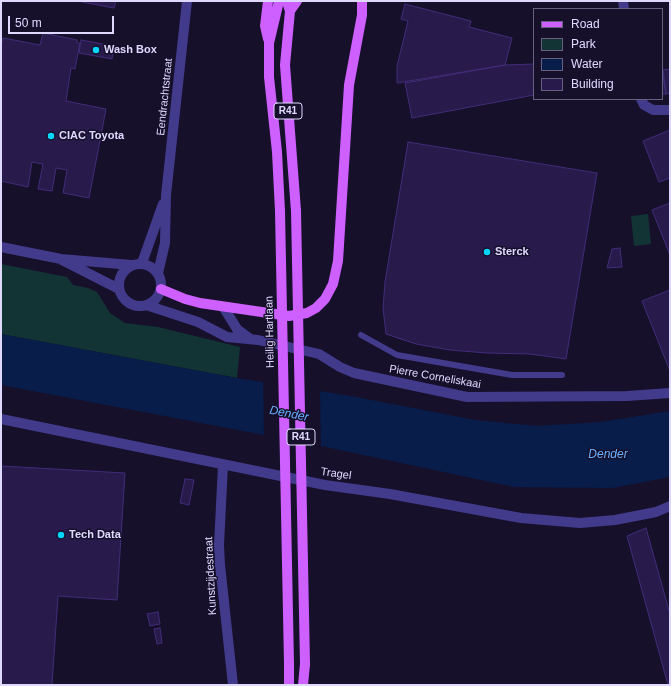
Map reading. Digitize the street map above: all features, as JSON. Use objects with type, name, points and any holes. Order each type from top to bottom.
[{"type":"main road","points":[[268,1],[265,26],[269,43]]},
{"type":"main road","name":"Heilig Hartlaan","points":[[278,1],[269,43],[269,77],[277,152],[280,211],[289,685]]},
{"type":"main road","points":[[289,6],[297,1]]},
{"type":"main road","points":[[161,289],[185,299],[224,308],[289,316],[307,313],[324,301],[333,284],[338,261],[349,85],[362,15],[362,1]]},
{"type":"main road","name":"R41","points":[[289,6],[285,65],[296,211],[306,664],[303,685]]},
{"type":"street","name":"Eendrachtstraat","points":[[158,273],[165,243],[166,195],[187,1]]},
{"type":"street","points":[[642,100],[648,108],[653,110],[670,110]]},
{"type":"street","name":"Eendrachtstraat","points":[[142,263],[166,195]]},
{"type":"street","points":[[1,247],[61,259],[131,265],[142,263],[154,268],[161,281],[161,289],[158,297],[146,305],[135,306],[129,303],[121,294],[119,289],[121,274],[131,265]]},
{"type":"street","points":[[61,259],[119,289]]},
{"type":"street","name":"Pierre Corneliskaai","points":[[146,305],[198,322],[227,337],[251,340],[319,354],[340,367],[370,377],[467,397],[627,396],[670,393]]},
{"type":"street","name":"Pierre Corneliskaai","points":[[224,308],[226,314],[237,329],[251,340]]},
{"type":"street","name":"Tragel","points":[[1,419],[325,485],[390,494],[522,518],[580,523],[615,520],[656,512],[670,506]]},
{"type":"street","name":"Kunstzijdestraat","points":[[223,465],[219,545],[233,685]]},
{"type":"lane","points":[[361,335],[397,355],[512,375],[562,375]]},
{"type":"green space","points":[[648,214],[651,244],[634,246],[631,216]]},
{"type":"green space","points":[[1,264],[67,277],[73,285],[88,288],[97,292],[110,313],[125,323],[158,327],[240,347],[237,378],[1,334]]},
{"type":"water","name":"Dender","points":[[1,334],[237,378],[351,396],[475,420],[537,426],[601,422],[670,411],[670,477],[612,488],[514,487],[312,444],[1,385]]},
{"type":"pier","points":[[263,380],[320,389],[321,447],[264,436]]},
{"type":"building","points":[[77,1],[116,1],[114,8]]},
{"type":"building","points":[[405,4],[471,21],[469,27],[512,38],[505,65],[397,83],[397,66],[408,21],[401,19]]},
{"type":"building","name":"CIAC Toyota","points":[[43,33],[77,40],[77,43],[80,43],[75,69],[71,68],[66,101],[106,109],[89,198],[63,193],[67,170],[56,168],[52,191],[38,189],[43,164],[32,162],[28,187],[1,181],[1,45],[3,38],[40,45]]},
{"type":"building","name":"Wash Box","points":[[81,40],[114,46],[112,59],[79,53]]},
{"type":"building","points":[[533,64],[533,95],[412,118],[405,83],[505,65]]},
{"type":"building","points":[[670,69],[670,93],[666,94],[663,70]]},
{"type":"building","points":[[663,76],[666,94],[663,94]]},
{"type":"building","points":[[670,130],[670,178],[659,182],[643,141]]},
{"type":"building","name":"Sterck","points":[[408,142],[597,173],[566,359],[530,354],[450,350],[416,344],[386,334],[383,308],[385,282]]},
{"type":"building","points":[[670,203],[670,255],[652,210]]},
{"type":"building","points":[[620,248],[622,267],[607,268],[612,249]]},
{"type":"building","points":[[670,290],[670,371],[642,301]]},
{"type":"building","name":"Tech Data","points":[[1,466],[125,473],[117,600],[58,596],[52,685],[1,685]]},
{"type":"building","points":[[185,479],[194,480],[189,505],[180,503]]},
{"type":"building","points":[[646,528],[670,614],[670,685],[668,685],[627,536]]},
{"type":"building","points":[[158,612],[160,624],[150,626],[147,614]]},
{"type":"building","points":[[160,628],[162,643],[157,644],[154,629]]},
{"type":"place","name":"Wash Box","points":[[96,50]]},
{"type":"place","name":"CIAC Toyota","points":[[51,136]]},
{"type":"place","name":"Sterck","points":[[487,252]]},
{"type":"place","name":"Tech Data","points":[[61,535]]}]
